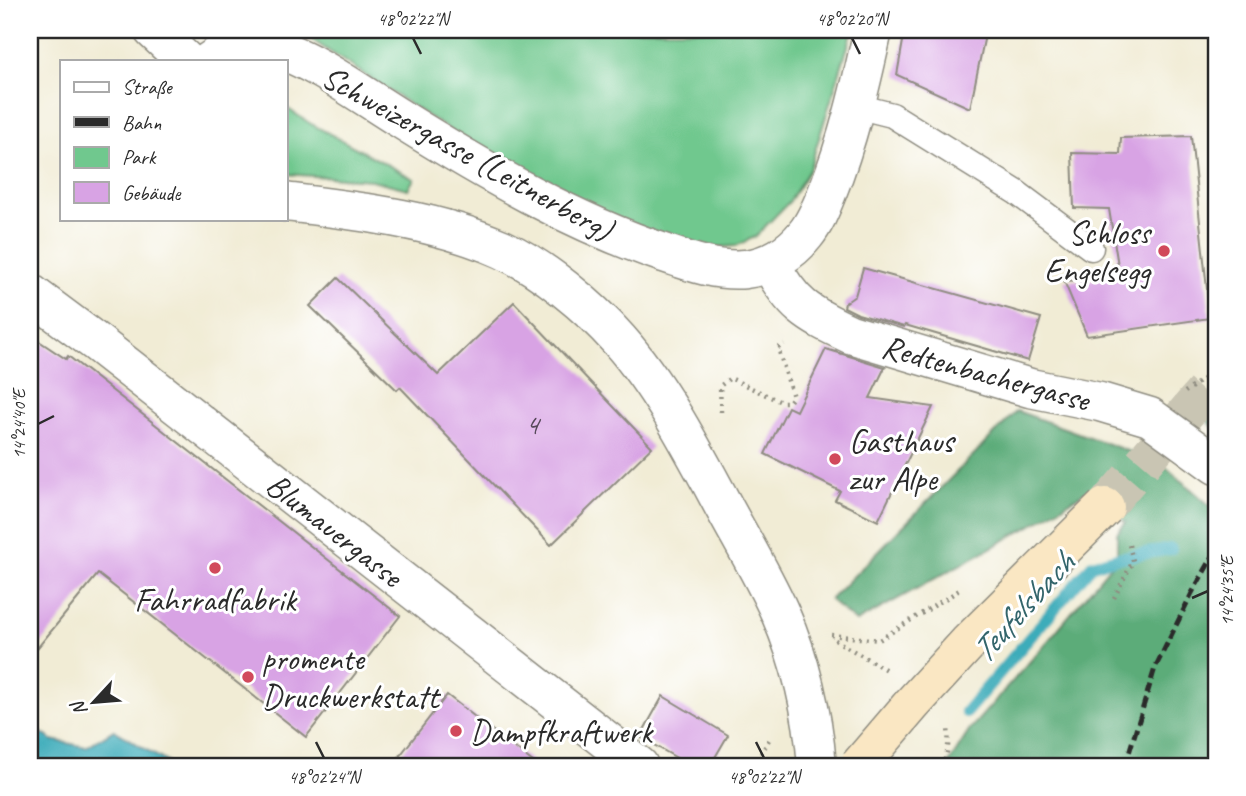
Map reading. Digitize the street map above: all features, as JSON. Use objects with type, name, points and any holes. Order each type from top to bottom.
[{"type":"main road","points":[[859,766],[968,643],[1104,507]]},
{"type":"street","points":[[153,30],[185,60]]},
{"type":"street","points":[[770,262],[788,251],[804,236],[816,218],[834,176],[856,106],[873,30]]},
{"type":"street","name":"Schweizergasse (Leitnerberg)","points":[[212,60],[235,47],[261,44],[286,51],[449,149],[547,202],[633,242],[687,261],[720,268],[747,268],[770,262]]},
{"type":"street","name":"Schweizergasse (Leitnerberg)","points":[[287,202],[408,220],[502,250],[542,272],[619,340],[646,377],[699,461],[780,613],[809,703],[817,766]]},
{"type":"street","name":"Redtenbachergasse","points":[[770,262],[784,289],[799,306],[850,334],[1030,388],[1100,402],[1150,417],[1216,465]]},
{"type":"street","name":"Blumauergasse","points":[[30,293],[639,766]]},
{"type":"lane","points":[[856,106],[892,115],[1016,192],[1091,248]]},
{"type":"path","points":[[722,417],[720,386],[730,378],[781,402],[789,402],[793,397],[778,348],[782,344],[796,345]]},
{"type":"path","points":[[824,634],[895,675]]},
{"type":"green space","points":[[297,30],[853,30],[809,170],[790,201],[755,237],[736,246],[709,248],[596,217],[435,121]]},
{"type":"green space","points":[[287,108],[414,179],[408,189],[372,180],[287,174]]},
{"type":"green space","points":[[1216,381],[1216,430],[1205,419]]},
{"type":"green space","points":[[1017,411],[1161,463],[1216,511],[1216,766],[947,766],[971,728],[1117,558],[1117,533],[1126,522],[1085,492],[1029,527],[856,622],[830,600]]},
{"type":"water","points":[[30,725],[52,740],[86,747],[114,730],[173,766],[30,766]]},
{"type":"building","points":[[905,30],[986,30],[970,108],[897,75]]},
{"type":"building","name":"Schloss Engelsegg","points":[[1191,136],[1210,318],[1087,336],[1064,281],[1120,278],[1109,209],[1074,208],[1072,153],[1120,154],[1121,138]]},
{"type":"building","points":[[863,268],[1041,318],[1028,361],[858,314],[844,307],[845,303],[855,296]]},
{"type":"building","points":[[338,278],[438,375],[514,302],[652,447],[551,545],[400,387],[397,390],[310,306]]},
{"type":"building","name":"Fahrradfabrik","points":[[30,335],[66,359],[68,356],[400,616],[306,737],[98,574],[30,657]]},
{"type":"building","points":[[826,349],[885,367],[870,398],[933,407],[878,521],[835,500],[840,491],[765,454],[788,407],[796,411]]},
{"type":"building","name":"Dampfkraftwerk","points":[[447,695],[538,766],[392,766]]},
{"type":"building","points":[[663,696],[728,735],[710,766],[691,766],[640,737]]},
{"type":"waterway","name":"Teufelsbach","points":[[966,712],[1092,565],[1171,549]]},
{"type":"tunnel","points":[[1105,507],[1216,378]]},
{"type":"railway","points":[[1125,766],[1155,668],[1216,551]]},
{"type":"place","name":"Schloss Engelsegg","points":[[1164,251]]},
{"type":"place","name":"Gasthaus zur Alpe","points":[[835,459]]},
{"type":"place","name":"Fahrradfabrik","points":[[215,568]]},
{"type":"place","name":"promente Druckwerkstatt","points":[[248,677]]},
{"type":"place","name":"Dampfkraftwerk","points":[[456,731]]}]
